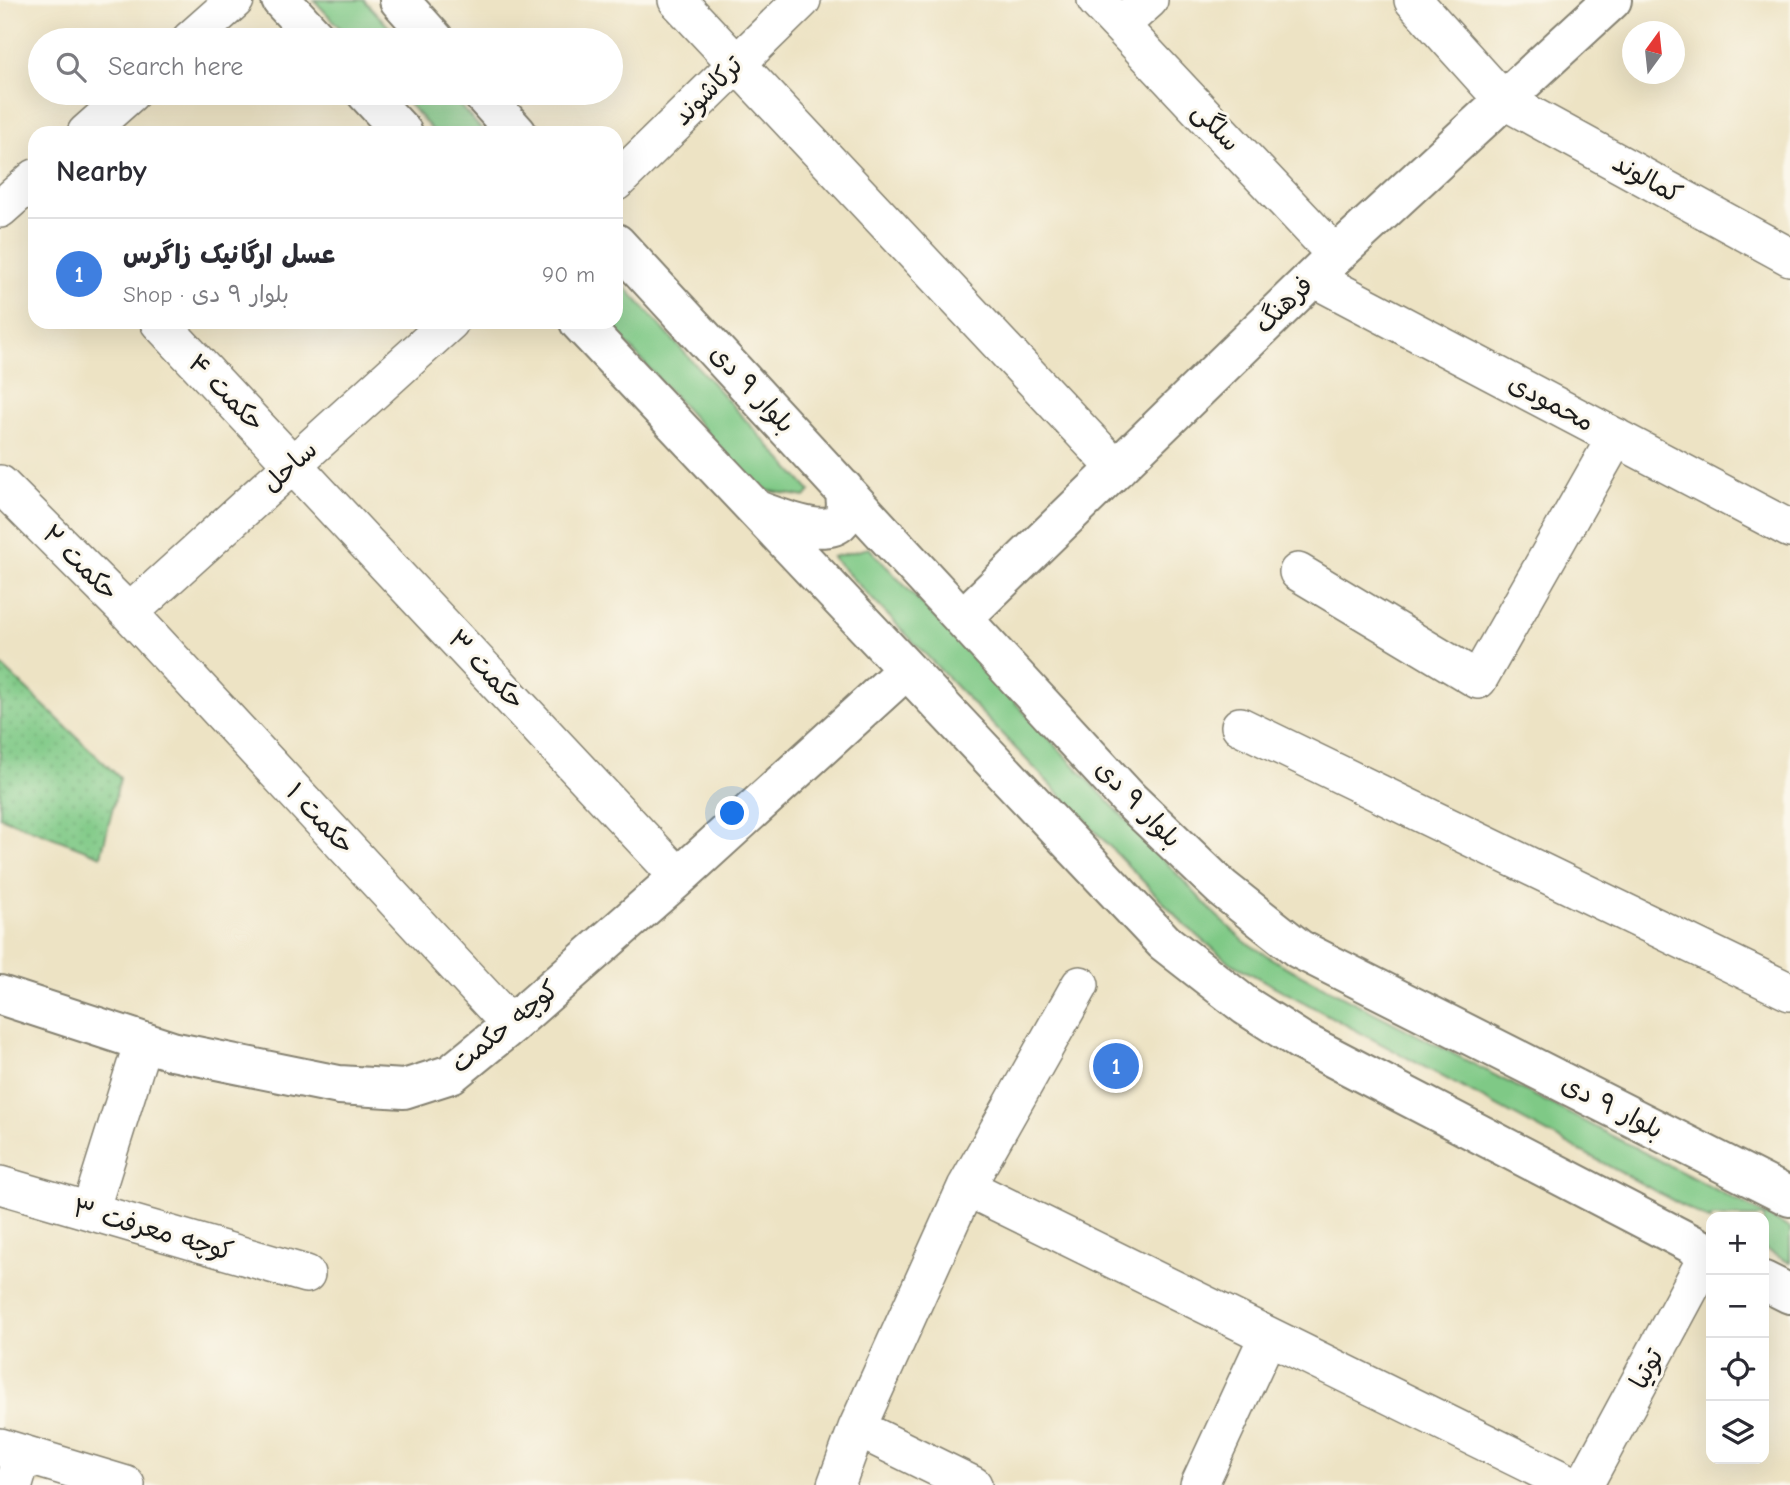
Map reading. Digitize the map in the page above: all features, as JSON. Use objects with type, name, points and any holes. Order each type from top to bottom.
[{"type":"main road","points":[[281,0],[307,28]]},
{"type":"main road","points":[[399,0],[424,28]]},
{"type":"main road","name":"فرهنگ","points":[[963,618],[1324,266],[1612,0]]},
{"type":"main road","points":[[377,105],[397,126]]},
{"type":"main road","points":[[492,105],[511,126]]},
{"type":"main road","name":"بلوار ۹ دی","points":[[623,251],[1129,799],[1222,888],[1300,949],[1790,1197]]},
{"type":"main road","points":[[586,329],[1164,942],[1246,1006],[1301,1041],[1706,1251]]},
{"type":"main road","points":[[755,509],[801,524],[827,529],[841,522],[848,508],[844,489]]},
{"type":"main road","name":"کوچه حکمت","points":[[0,995],[172,1051],[339,1085],[404,1088],[450,1074],[511,1025],[679,877],[906,670]]},
{"type":"main road","points":[[1769,1284],[1790,1294]]},
{"type":"street","points":[[204,28],[235,0]]},
{"type":"street","points":[[677,0],[1116,469]]},
{"type":"street","name":"ترکاشوند","points":[[623,175],[802,0]]},
{"type":"street","points":[[1108,13],[1149,0]]},
{"type":"street","name":"کمالوند","points":[[1413,0],[1503,100],[1790,257]]},
{"type":"street","name":"سلگی","points":[[1108,13],[1324,266]]},
{"type":"street","points":[[94,126],[118,105]]},
{"type":"street","points":[[0,209],[28,184]]},
{"type":"street","name":"محمودی","points":[[1324,266],[1616,437],[1790,529]]},
{"type":"street","name":"حکمت ۴","points":[[166,329],[294,464]]},
{"type":"street","name":"ساحل","points":[[130,613],[442,329]]},
{"type":"street","points":[[1297,572],[1478,680],[1616,437]]},
{"type":"street","name":"حکمت ۳","points":[[294,464],[679,877]]},
{"type":"street","name":"حکمت ۲","points":[[0,484],[130,613]]},
{"type":"street","name":"حکمت ۱","points":[[130,613],[511,1025]]},
{"type":"street","points":[[1240,726],[1790,992]]},
{"type":"street","points":[[836,1485],[857,1428],[966,1187],[1080,985]]},
{"type":"street","points":[[90,1212],[143,1042]]},
{"type":"street","name":"کوچه معرفت ۳","points":[[0,1185],[306,1274]]},
{"type":"street","points":[[966,1187],[1572,1485]]},
{"type":"street","name":"توتیا","points":[[1584,1485],[1706,1260]]},
{"type":"street","points":[[1199,1485],[1268,1336]]},
{"type":"street","points":[[857,1428],[973,1485]]},
{"type":"street","points":[[12,1462],[126,1485]]},
{"type":"green space","points":[[314,0],[364,0],[390,28],[340,28]]},
{"type":"green space","points":[[410,105],[459,105],[479,126],[429,126]]},
{"type":"green space","points":[[623,285],[810,491],[805,497],[758,489],[613,329],[623,329]]},
{"type":"green space","points":[[869,548],[1214,913],[1244,941],[1282,965],[1759,1212],[1706,1212],[1706,1218],[1229,962],[1185,925],[832,557]]},
{"type":"green space","points":[[0,664],[120,778],[101,856],[0,817]]},
{"type":"green space","points":[[1769,1217],[1790,1228],[1790,1263],[1769,1252]]},
{"type":"place","name":"عسل ارگانیک زاگرس","points":[[1116,1066]]}]
